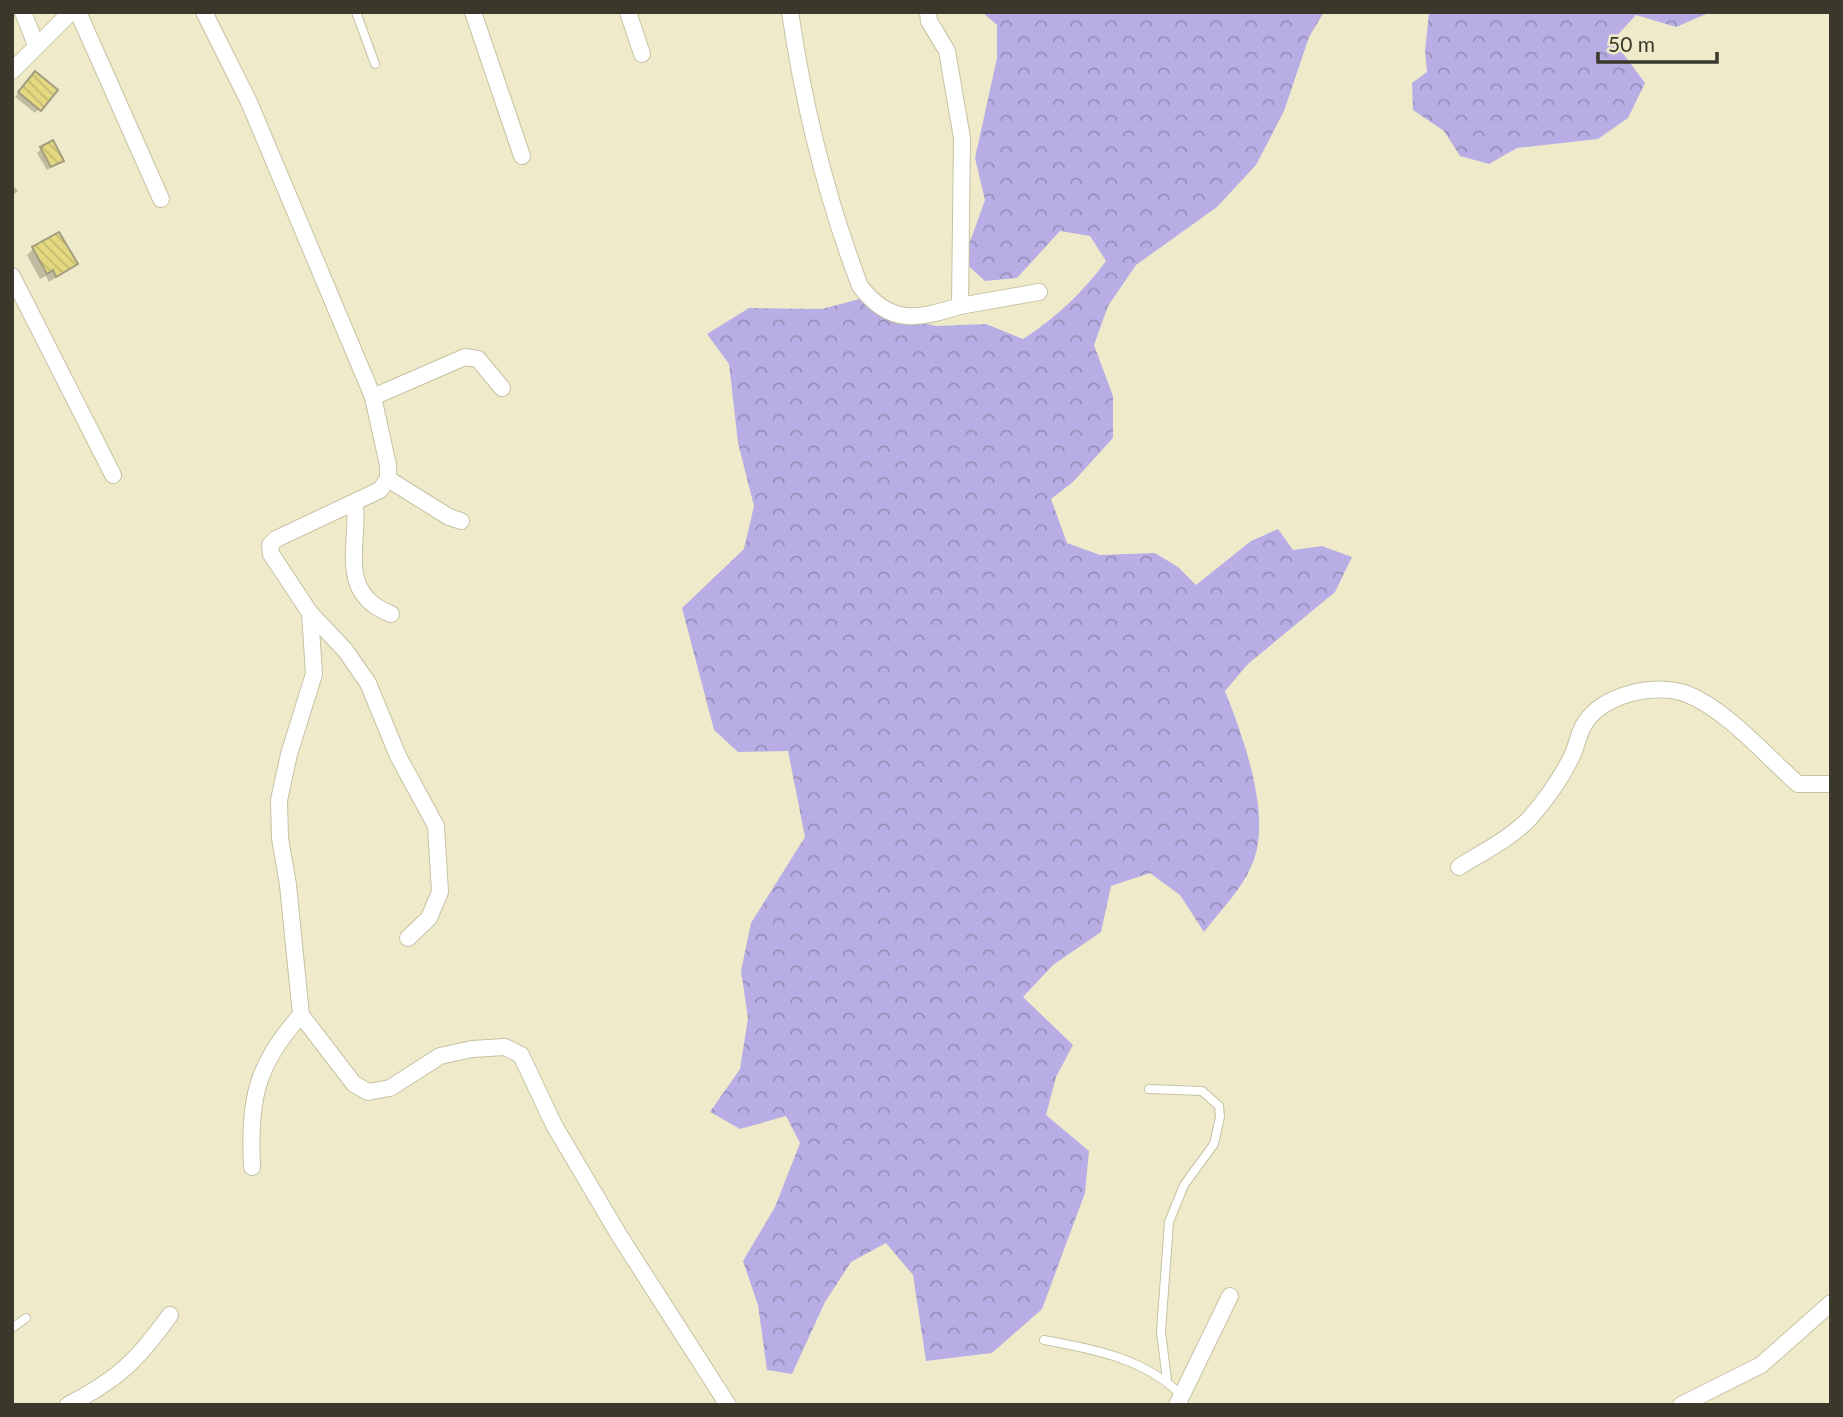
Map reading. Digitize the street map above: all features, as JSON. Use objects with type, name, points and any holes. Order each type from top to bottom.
[{"type":"street","points":[[23,12],[36,45]]},
{"type":"street","points":[[12,71],[71,12]]},
{"type":"street","points":[[78,12],[161,199]]},
{"type":"street","points":[[204,12],[249,102],[373,397],[388,465],[388,479],[380,490],[276,539],[270,545],[271,554],[310,613],[353,660],[368,683],[398,756],[436,826],[440,892],[429,918],[408,938]]},
{"type":"street","points":[[473,12],[522,156]]},
{"type":"street","points":[[628,12],[642,54]]},
{"type":"street","points":[[790,12],[799,75],[825,188],[860,286],[876,304],[901,317],[916,317],[1039,292]]},
{"type":"street","points":[[928,12],[929,21],[947,51],[962,138],[960,306]]},
{"type":"street","points":[[12,276],[113,475]]},
{"type":"street","points":[[373,397],[465,357],[478,359],[502,388]]},
{"type":"street","points":[[388,479],[449,517],[461,521]]},
{"type":"street","points":[[355,504],[352,549],[354,572],[371,602],[391,614]]},
{"type":"street","points":[[310,613],[314,674],[289,754],[279,800],[280,838],[288,885],[301,1015],[354,1084],[368,1092],[390,1088],[440,1056],[472,1049],[505,1048],[521,1055],[554,1125],[619,1235],[728,1405]]},
{"type":"street","points":[[1459,867],[1527,821],[1565,768],[1585,722],[1621,697],[1642,691],[1668,689],[1688,695],[1763,751],[1798,784],[1831,784]]},
{"type":"street","points":[[252,1167],[250,1121],[264,1063],[281,1037],[301,1015]]},
{"type":"street","points":[[1180,1401],[1230,1296]]},
{"type":"street","points":[[1681,1405],[1760,1365],[1831,1303]]},
{"type":"street","points":[[68,1405],[106,1385],[139,1357],[170,1315]]},
{"type":"lane","points":[[356,12],[375,64]]},
{"type":"lane","points":[[1149,1088],[1202,1091],[1219,1106],[1220,1117],[1214,1144],[1184,1185],[1168,1223],[1161,1332],[1167,1380],[1180,1401]]},
{"type":"lane","points":[[12,1328],[26,1318]]},
{"type":"lane","points":[[1044,1339],[1092,1349],[1167,1380]]},
{"type":"green space","points":[[982,12],[1324,12],[1309,37],[1284,111],[1256,165],[1217,207],[1136,265],[1108,306],[1094,345],[1113,396],[1113,438],[1073,482],[1051,499],[1067,543],[1100,555],[1155,553],[1178,567],[1196,585],[1251,541],[1278,529],[1293,550],[1322,546],[1352,557],[1335,592],[1248,664],[1225,691],[1247,754],[1258,802],[1257,848],[1247,876],[1236,892],[1204,932],[1180,895],[1150,873],[1111,886],[1101,932],[1053,965],[1023,997],[1073,1045],[1056,1077],[1046,1115],[1089,1151],[1085,1193],[1042,1309],[992,1353],[926,1361],[913,1275],[886,1243],[851,1262],[825,1302],[792,1374],[767,1370],[758,1305],[743,1261],[775,1207],[800,1143],[786,1116],[740,1129],[710,1112],[740,1069],[748,1018],[741,971],[751,923],[805,837],[788,751],[738,752],[714,730],[682,608],[744,549],[754,506],[738,443],[729,364],[707,334],[749,308],[822,309],[867,297],[903,318],[936,326],[986,324],[1023,339],[1058,313],[1088,284],[1106,261],[1090,236],[1060,231],[1017,278],[985,281],[963,261],[985,200],[975,158],[997,58],[997,25]]},
{"type":"green space","points":[[1429,12],[1711,12],[1676,27],[1636,15],[1613,40],[1645,83],[1628,118],[1598,139],[1517,148],[1489,164],[1460,156],[1444,131],[1413,110],[1412,83],[1427,72],[1425,51]]},
{"type":"building","points":[[35,71],[58,90],[41,111],[18,92]]},
{"type":"building","points":[[53,140],[64,161],[51,167],[40,147]]},
{"type":"building","points":[[59,232],[78,264],[56,277],[53,270],[47,274],[32,247]]}]
